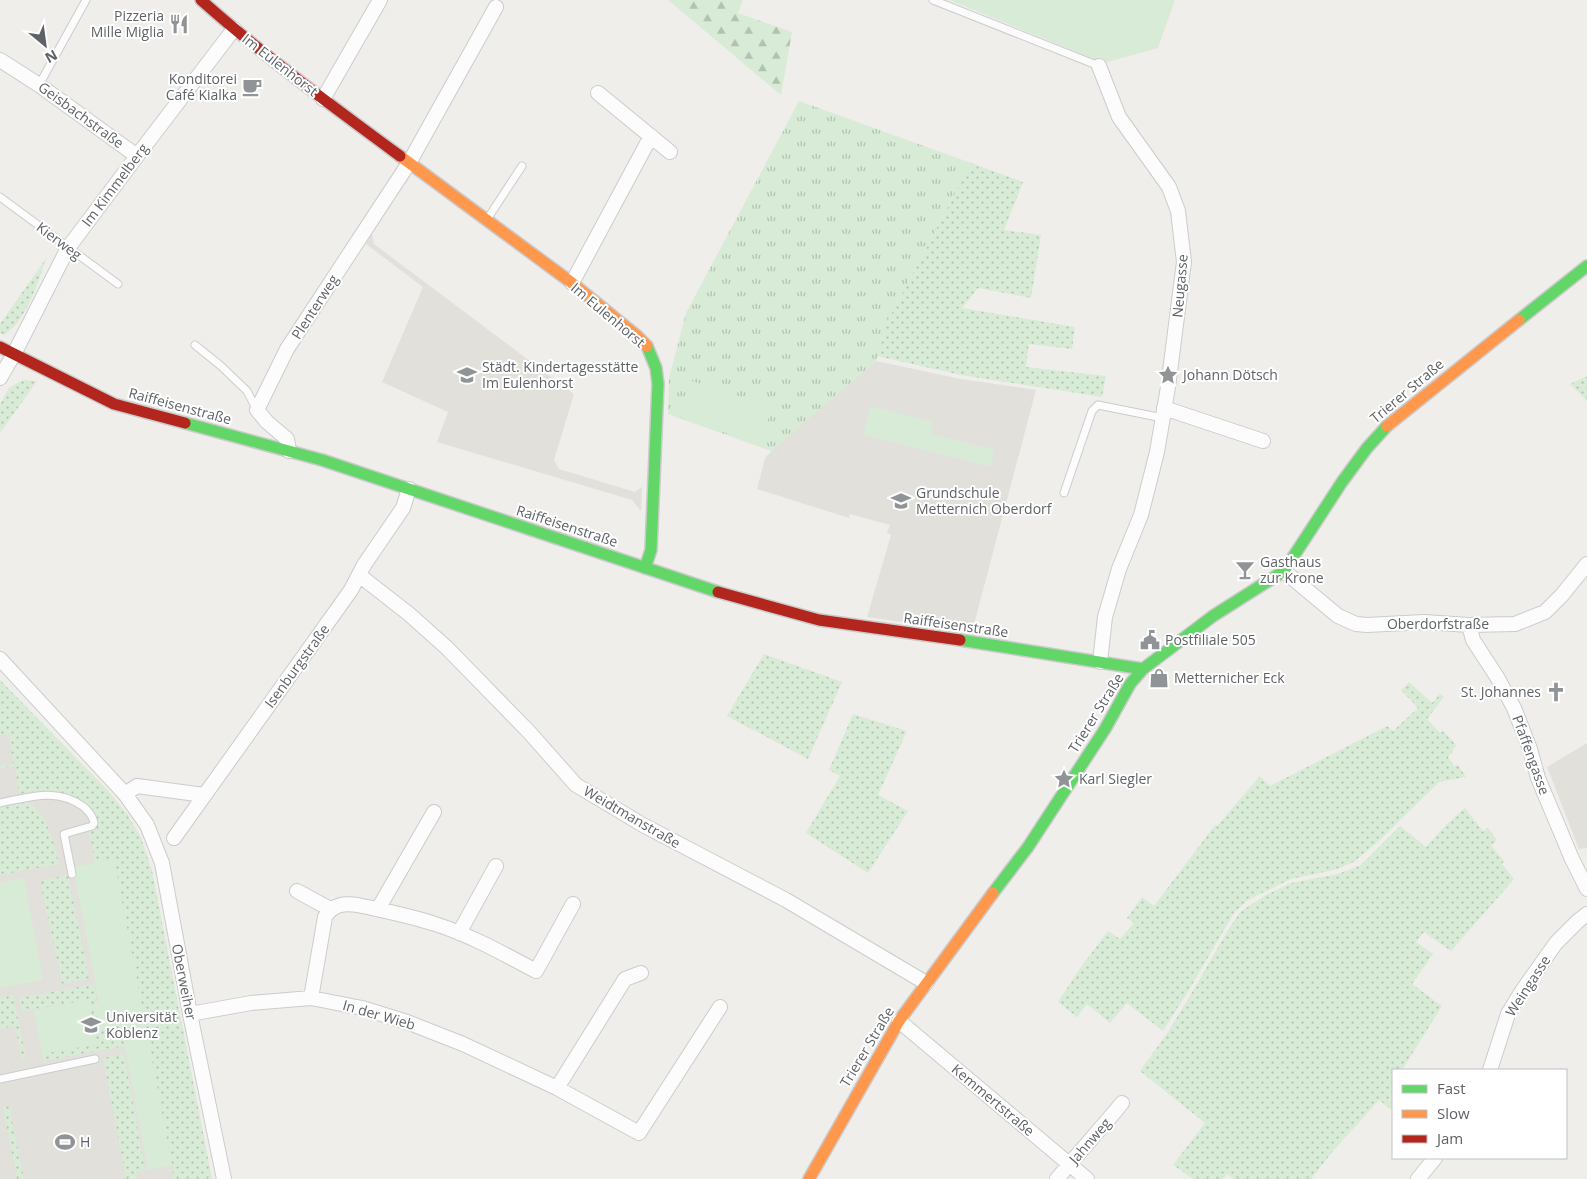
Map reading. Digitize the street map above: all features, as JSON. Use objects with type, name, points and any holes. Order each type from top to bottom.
[{"type":"street","name":"Im Eulenhorst","points":[[201,0],[234,29],[323,99],[572,283],[648,347],[656,368],[658,384],[651,550],[645,568]]},
{"type":"street","points":[[323,99],[380,0]]},
{"type":"street","points":[[409,163],[496,7]]},
{"type":"street","name":"Im Kimmelberg","points":[[14,354],[68,248],[234,29]]},
{"type":"street","name":"Geisbachstraße","points":[[0,60],[40,85],[136,156]]},
{"type":"street","name":"Neugasse","points":[[1099,66],[1119,117],[1169,188],[1178,211],[1184,262],[1164,413],[1156,452],[1141,515],[1120,569],[1105,617],[1100,662]]},
{"type":"street","points":[[598,93],[670,152]]},
{"type":"street","points":[[572,283],[651,136]]},
{"type":"street","name":"Plenterweg","points":[[257,410],[287,350],[409,163]]},
{"type":"street","name":"Trierer Straße","points":[[809,1179],[899,1021],[980,909],[1028,847],[1104,729],[1130,684],[1143,669],[1213,616],[1284,571],[1342,482],[1387,425],[1587,266]]},
{"type":"street","name":"Raiffeisenstraße","points":[[0,347],[114,404],[322,460],[735,598],[819,620],[1143,669]]},
{"type":"street","points":[[0,378],[14,354]]},
{"type":"street","points":[[257,410],[267,422],[287,439],[289,451]]},
{"type":"street","points":[[1164,413],[1263,441]]},
{"type":"street","name":"Isenburgstraße","points":[[174,838],[351,590],[364,565],[403,508],[409,489]]},
{"type":"street","name":"Oberdorfstraße","points":[[1284,571],[1338,616],[1356,624],[1424,622],[1469,625],[1515,624],[1545,612],[1562,595],[1587,564]]},
{"type":"street","name":"Weidtmanstraße","points":[[359,575],[409,614],[447,648],[529,732],[576,785],[643,825],[786,900],[926,983]]},
{"type":"street","name":"Pfaffengasse","points":[[1469,625],[1473,640],[1514,708],[1530,749],[1538,778],[1572,859],[1587,889]]},
{"type":"street","name":"Oberweiher","points":[[0,659],[125,794],[147,825],[162,863],[190,1014],[224,1179]]},
{"type":"street","points":[[125,794],[137,786],[204,796]]},
{"type":"street","points":[[378,909],[434,812]]},
{"type":"street","points":[[459,933],[496,866]]},
{"type":"street","points":[[297,892],[330,909],[349,904],[415,918],[459,933],[536,971],[573,904]]},
{"type":"street","points":[[311,998],[322,930],[325,917],[330,909]]},
{"type":"street","name":"Weingasse","points":[[1490,1069],[1508,1014],[1522,991],[1556,943],[1587,914]]},
{"type":"street","points":[[557,1088],[624,979],[641,973]]},
{"type":"street","name":"In der Wieb","points":[[190,1014],[251,1003],[311,998],[362,1008],[407,1022],[463,1044],[557,1088],[639,1133],[720,1007]]},
{"type":"street","name":"Kemmertstraße","points":[[899,1021],[1087,1179]]},
{"type":"street","name":"Jahnweg","points":[[1058,1179],[1122,1103]]},
{"type":"street","points":[[1418,1179],[1434,1159]]},
{"type":"lane","points":[[40,85],[86,0]]},
{"type":"lane","points":[[933,0],[1099,66]]},
{"type":"lane","points":[[486,221],[522,166]]},
{"type":"lane","name":"Kierweg","points":[[0,197],[118,284]]},
{"type":"lane","points":[[195,345],[247,391],[257,410]]},
{"type":"lane","points":[[1064,493],[1092,411],[1098,405],[1164,413]]},
{"type":"lane","points":[[0,803],[44,794],[60,796],[74,800],[92,815],[94,820],[92,826],[64,834],[72,874]]},
{"type":"lane","points":[[0,1079],[95,1059]]},
{"type":"shaded area","name":"Städt. Kindertagesstätte Im Eulenhorst","points":[[372,233],[374,244],[574,394],[554,460],[559,469],[635,492],[642,487],[641,511],[632,500],[437,442],[448,412],[382,382],[423,287],[366,244]]},
{"type":"shaded area","name":"Grundschule Metternich Oberdorf","points":[[876,361],[961,379],[1036,390],[972,632],[867,617],[891,535],[887,533],[890,525],[850,514],[849,518],[757,489],[765,458],[779,443]]},
{"type":"shaded area","name":"Universität Koblenz","points":[[0,680],[109,792],[127,814],[141,838],[152,871],[212,1179],[0,1179]]},
{"type":"shaded area","points":[[1587,743],[1587,848],[1579,849],[1547,767]]},
{"type":"green space","points":[[668,0],[743,0],[738,13],[792,32],[781,95]]},
{"type":"green space","points":[[949,0],[1175,0],[1158,48],[1104,63]]},
{"type":"green space","points":[[799,101],[971,163],[888,320],[876,361],[771,451],[668,414],[669,378],[686,313]]},
{"type":"green space","points":[[971,163],[1023,182],[1004,230],[1041,235],[1031,298],[978,288],[962,308],[1075,327],[1072,349],[1029,344],[1026,367],[1106,376],[1102,397],[961,375],[877,356],[888,320]]},
{"type":"green space","points":[[47,257],[36,289],[19,320],[4,335],[0,333],[0,324]]},
{"type":"green space","points":[[1587,376],[1587,401],[1570,384]]},
{"type":"green space","points":[[23,380],[37,381],[0,433],[0,404],[9,388]]},
{"type":"green space","points":[[692,381],[772,407],[760,444],[680,418]]},
{"type":"green space","points":[[871,406],[933,422],[930,434],[995,450],[990,466],[863,435]]},
{"type":"green space","points":[[764,654],[842,682],[808,759],[727,716]]},
{"type":"green space","points":[[0,680],[109,792],[127,814],[141,838],[152,871],[212,1179],[174,1179],[114,859],[95,863],[89,832],[96,828],[97,822],[94,814],[88,807],[63,793],[19,794],[15,766],[0,768],[0,766],[13,764],[9,734],[0,735]]},
{"type":"green space","points":[[1409,682],[1432,703],[1440,694],[1444,697],[1427,719],[1440,733],[1443,731],[1456,745],[1448,757],[1454,766],[1458,765],[1466,777],[1439,782],[1380,840],[1354,862],[1334,870],[1291,879],[1248,900],[1234,913],[1163,1031],[1127,1003],[1110,1023],[1087,1004],[1077,1017],[1058,1002],[1108,931],[1120,939],[1134,923],[1127,918],[1142,897],[1154,906],[1215,825],[1217,826],[1260,776],[1270,786],[1387,726],[1393,731],[1418,708],[1401,690]]},
{"type":"green space","points":[[853,714],[907,731],[878,795],[908,811],[868,873],[806,833],[840,776],[829,770]]},
{"type":"green space","points":[[25,801],[39,811],[44,819],[55,847],[59,864],[0,875],[0,806]]},
{"type":"green space","points":[[1465,808],[1483,831],[1488,828],[1497,840],[1491,845],[1504,861],[1502,864],[1514,879],[1451,951],[1424,932],[1416,942],[1433,954],[1412,984],[1442,1006],[1403,1069],[1392,1069],[1392,1110],[1379,1100],[1333,1151],[1311,1179],[1234,1179],[1227,1174],[1223,1179],[1193,1179],[1173,1165],[1205,1123],[1140,1071],[1168,1032],[1241,911],[1266,895],[1291,883],[1338,874],[1361,865],[1400,826],[1426,847]]},
{"type":"green space","points":[[114,859],[172,1165],[148,1170],[120,1021],[99,1025],[94,1003],[99,1001],[73,867]]},
{"type":"green space","points":[[68,875],[89,978],[62,984],[40,881]]},
{"type":"green space","points":[[24,878],[43,980],[0,988],[0,883]]},
{"type":"green space","points":[[94,984],[97,999],[94,999],[99,1024],[120,1021],[125,1046],[44,1061],[42,1054],[96,1044],[87,1000],[22,1011],[19,998]]},
{"type":"green space","points":[[13,995],[26,1058],[22,1059],[15,1026],[0,1029],[0,998]]},
{"type":"green space","points":[[88,1000],[96,1044],[42,1054],[34,1010]]},
{"type":"green space","points":[[124,1054],[145,1170],[136,1172],[137,1179],[126,1179],[103,1058]]},
{"type":"green space","points":[[9,1106],[24,1179],[17,1179],[3,1107]]},
{"type":"traffic: fast","points":[[1519,320],[1587,266]]},
{"type":"traffic: fast","points":[[645,568],[651,550],[658,384],[656,368],[647,346]]},
{"type":"traffic: fast","points":[[185,423],[322,460],[718,592]]},
{"type":"traffic: fast","points":[[993,893],[1028,847],[1105,729],[1130,684],[1143,669],[1213,616],[1284,571],[1342,482],[1367,448],[1387,426]]},
{"type":"traffic: fast","points":[[960,640],[1143,669]]},
{"type":"traffic: slow","points":[[400,156],[572,283],[647,346]]},
{"type":"traffic: slow","points":[[1387,426],[1519,320]]},
{"type":"traffic: slow","points":[[809,1179],[899,1021],[993,893]]},
{"type":"traffic: jam","points":[[201,0],[274,61],[400,156]]},
{"type":"traffic: jam","points":[[0,347],[114,404],[185,423]]},
{"type":"traffic: jam","points":[[718,592],[819,620],[960,640]]},
{"type":"place","name":"Pizzeria Mille Miglia","points":[[179,24]]},
{"type":"place","name":"Konditorei Café Kialka","points":[[252,87]]},
{"type":"place","name":"Städt. Kindertagesstätte Im Eulenhorst","points":[[467,375]]},
{"type":"place","name":"Johann Dötsch","points":[[1168,375]]},
{"type":"place","name":"Grundschule Metternich Oberdorf","points":[[901,501]]},
{"type":"place","name":"Gasthaus zur Krone","points":[[1245,570]]},
{"type":"place","name":"Postfiliale 505","points":[[1150,640]]},
{"type":"place","name":"Metternicher Eck","points":[[1159,678]]},
{"type":"place","name":"St. Johannes","points":[[1556,692]]},
{"type":"place","name":"Karl Siegler","points":[[1064,779]]},
{"type":"place","name":"Universität Koblenz","points":[[91,1025]]},
{"type":"place","name":"H","points":[[65,1142]]}]
